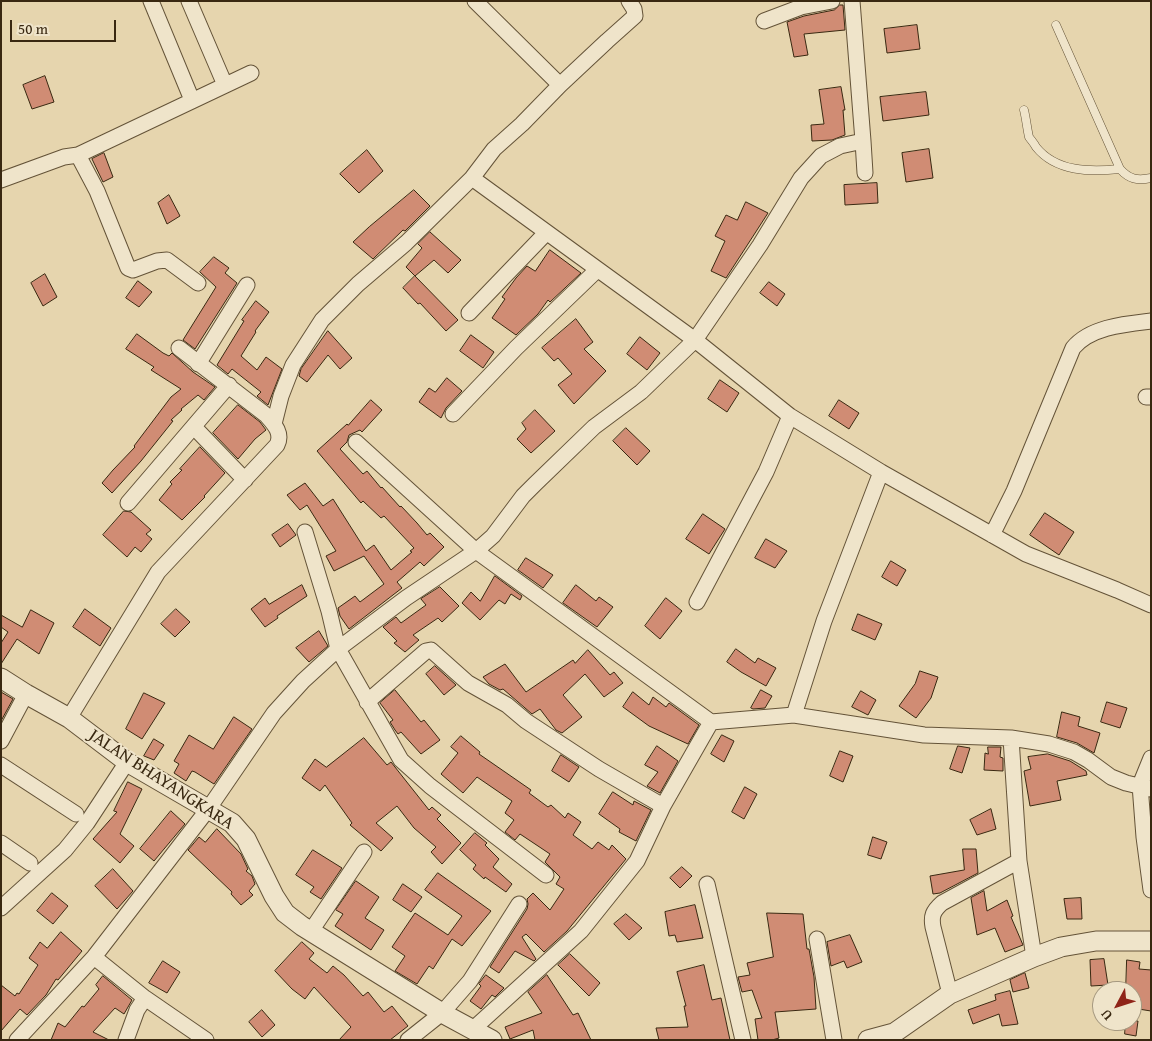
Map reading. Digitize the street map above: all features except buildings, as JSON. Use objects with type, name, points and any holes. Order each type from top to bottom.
[{"type":"street","points":[[150,1],[192,100]]},
{"type":"street","points":[[189,1],[225,85]]},
{"type":"street","points":[[475,1],[560,85]]},
{"type":"street","points":[[274,424],[281,396],[294,365],[322,320],[358,284],[406,243],[472,178],[494,149],[635,16],[634,9],[629,1]]},
{"type":"street","points":[[764,21],[801,7],[832,1]]},
{"type":"street","points":[[852,1],[865,173]]},
{"type":"street","points":[[1,180],[64,157],[78,155],[252,73]]},
{"type":"street","points":[[17,1040],[94,957],[209,808],[274,713],[303,681],[338,649],[406,598],[476,551],[493,536],[523,496],[594,427],[641,392],[695,340],[760,245],[801,178],[820,156],[840,146],[863,142]]},
{"type":"street","points":[[78,155],[97,190],[128,268],[132,270],[157,261],[167,260],[198,283]]},
{"type":"street","points":[[472,178],[695,340],[790,416],[881,472],[1026,554],[1151,605]]},
{"type":"street","points":[[469,314],[546,232]]},
{"type":"street","points":[[453,414],[516,348],[597,270]]},
{"type":"street","points":[[198,364],[247,285]]},
{"type":"street","points":[[992,535],[1014,491],[1073,348],[1078,341],[1093,332],[1151,322]]},
{"type":"street","points":[[70,718],[158,572],[280,440],[274,424],[266,415],[178,348]]},
{"type":"street","points":[[128,503],[229,385]]},
{"type":"street","points":[[697,602],[766,472],[790,416]]},
{"type":"street","points":[[194,427],[245,480]]},
{"type":"street","points":[[356,442],[476,551],[710,722],[794,715],[924,735],[1011,738],[1049,744],[1074,752],[1088,760],[1111,778],[1145,787]]},
{"type":"street","points":[[794,715],[824,621],[881,472]]},
{"type":"street","points":[[305,532],[329,611],[338,649],[401,760],[430,786],[546,875]]},
{"type":"street","points":[[367,702],[426,651],[431,650],[468,683],[507,705],[526,721],[599,769],[663,806]]},
{"type":"street","name":"JALAN BHAYANGKARA","points":[[1,678],[70,718],[128,762],[232,823],[246,838],[274,896],[285,913],[310,931],[442,1013],[492,1040]]},
{"type":"street","points":[[1,741],[26,694]]},
{"type":"street","points":[[472,1030],[581,931],[636,862],[663,806],[710,722]]},
{"type":"street","points":[[1011,738],[1019,862],[1034,957]]},
{"type":"street","points":[[1151,758],[1145,787],[1144,837],[1151,890]]},
{"type":"street","points":[[1,908],[65,850],[87,823],[128,762]]},
{"type":"street","points":[[1,765],[76,814]]},
{"type":"street","points":[[1,842],[30,863]]},
{"type":"street","points":[[310,931],[364,852]]},
{"type":"street","points":[[950,994],[932,927],[931,918],[935,909],[942,903],[1019,862]]},
{"type":"street","points":[[707,884],[743,1040]]},
{"type":"street","points":[[408,1040],[442,1013],[470,981],[519,904]]},
{"type":"street","points":[[817,939],[834,1040]]},
{"type":"street","points":[[868,1040],[894,1033],[950,994],[1061,947],[1096,941],[1151,941]]},
{"type":"street","points":[[94,957],[145,998],[206,1040]]},
{"type":"street","points":[[126,1040],[137,1010],[145,998]]},
{"type":"lane","points":[[1056,25],[1120,169],[1133,179],[1151,178]]},
{"type":"lane","points":[[1024,110],[1030,139],[1042,154],[1053,162],[1075,169],[1099,171],[1120,169]]}]
